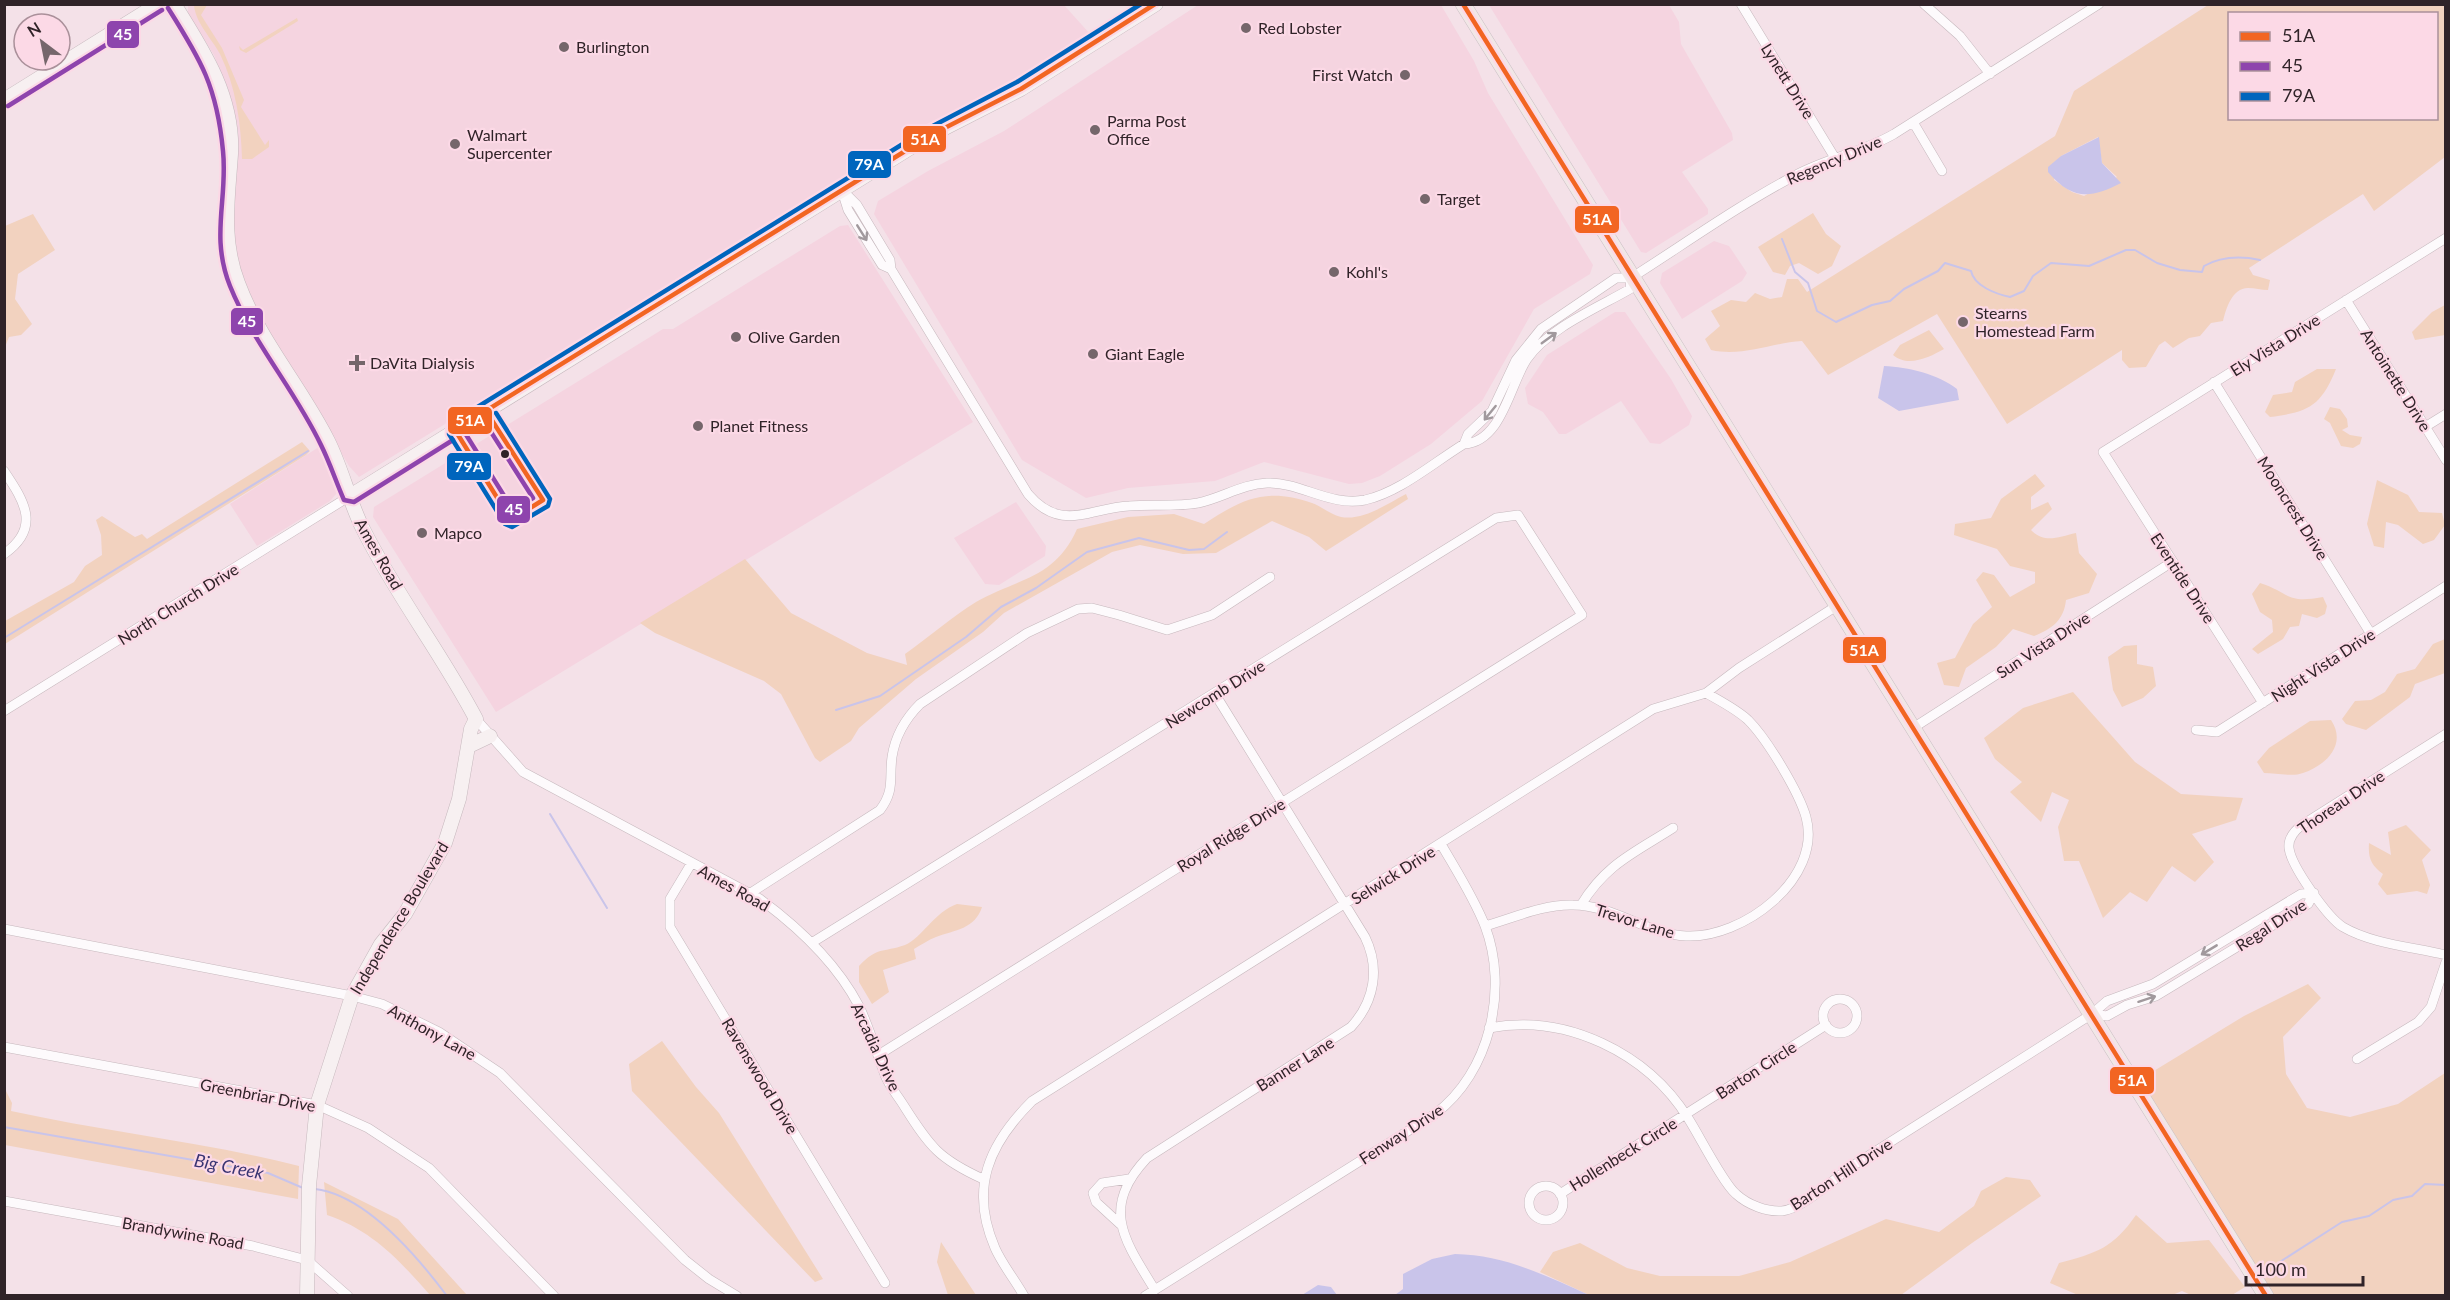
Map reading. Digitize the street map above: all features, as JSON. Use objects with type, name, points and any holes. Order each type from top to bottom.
[{"type":"main road","points":[[1463,4],[1835,607],[2092,1014],[2266,1296]]},
{"type":"street","points":[[4,100],[158,4]]},
{"type":"street","name":"Ames Road","points":[[174,4],[207,57],[220,86],[231,152],[226,225],[229,252],[237,283],[265,336],[328,441],[364,531],[452,673],[476,719],[523,772],[749,894],[775,910],[813,942]]},
{"type":"street","points":[[351,496],[931,135],[1011,94],[1156,4]]},
{"type":"street","name":"Lynett Drive","points":[[1741,4],[1835,158]]},
{"type":"street","points":[[1924,4],[1960,36],[1990,74]]},
{"type":"street","name":"Regency Drive","points":[[1631,278],[1772,188],[1835,158],[1869,147],[1913,122],[2099,4]]},
{"type":"street","points":[[1913,122],[1942,171]]},
{"type":"street","points":[[842,190],[857,205],[891,260],[891,269],[1028,494],[1035,502],[1054,513],[1078,517],[1123,506],[1197,503],[1242,487],[1268,483],[1285,484],[1330,499],[1354,502],[1377,496],[1464,444],[1472,444],[1482,436],[1501,415],[1521,369],[1534,350],[1560,331],[1630,289],[1631,278],[1613,280],[1541,329],[1516,360],[1492,411],[1468,434],[1464,444]]},
{"type":"street","name":"Ely Vista Drive","points":[[2103,452],[2445,238]]},
{"type":"street","name":"Antoinette Drive","points":[[2346,300],[2445,460]]},
{"type":"street","name":"Mooncrest Drive","points":[[2214,382],[2371,634]]},
{"type":"street","points":[[2425,427],[2445,414]]},
{"type":"street","name":"Eventide Drive","points":[[2103,452],[2263,703]]},
{"type":"street","points":[[4,471],[21,497],[28,515],[23,539],[6,553]]},
{"type":"street","name":"North Church Drive","points":[[4,711],[351,496]]},
{"type":"street","name":"Newcomb Drive","points":[[813,942],[1496,518],[1509,514],[1518,515],[1582,615]]},
{"type":"street","name":"Sun Vista Drive","points":[[1913,728],[2172,562]]},
{"type":"street","points":[[749,894],[880,810],[889,798],[895,740],[911,713],[920,704],[1027,633],[1078,609],[1092,609],[1167,630],[1212,615],[1270,577]]},
{"type":"street","name":"Night Vista Drive","points":[[2196,730],[2217,732],[2445,586]]},
{"type":"street","name":"Selwick Drive","points":[[983,1179],[999,1139],[1032,1101],[1653,709],[1706,693],[1739,668],[1835,607]]},
{"type":"street","name":"Royal Ridge Drive","points":[[880,1054],[1582,615]]},
{"type":"street","name":"Trevor Lane","points":[[1485,926],[1551,907],[1581,905],[1627,916],[1673,934],[1686,936],[1713,933],[1734,925],[1780,896],[1801,868],[1808,832],[1798,795],[1748,720],[1706,693]]},
{"type":"street","name":"Banner Lane","points":[[1120,1224],[1122,1201],[1129,1179],[1147,1158],[1340,1036],[1357,1020],[1370,996],[1373,963],[1365,937],[1215,694]]},
{"type":"street","name":"Independence Boulevard","points":[[307,1296],[310,1191],[317,1105],[352,996],[381,944],[405,914],[446,843],[459,799],[476,719]]},
{"type":"street","name":"Thoreau Drive","points":[[2314,893],[2289,849],[2290,839],[2297,829],[2445,734]]},
{"type":"street","points":[[469,746],[490,736]]},
{"type":"street","points":[[1581,905],[1597,880],[1607,870],[1673,828]]},
{"type":"street","name":"Fenway Drive","points":[[1145,1296],[1442,1109],[1467,1081],[1480,1056],[1489,1028],[1496,976],[1485,926],[1442,844]]},
{"type":"street","name":"Ravenswood Drive","points":[[691,864],[670,898],[670,927],[885,1283]]},
{"type":"street","points":[[2314,893],[2329,915],[2342,927],[2364,936],[2445,955]]},
{"type":"street","name":"Regal Drive","points":[[2092,1014],[2107,1001],[2153,984],[2301,894],[2314,893]]},
{"type":"street","name":"Regal Drive","points":[[2092,1014],[2107,1016],[2127,1005],[2156,996],[2308,904],[2314,893]]},
{"type":"street","name":"Anthony Lane","points":[[4,929],[352,996],[382,1004],[439,1032],[500,1072],[685,1260],[709,1279],[737,1296]]},
{"type":"street","name":"Arcadia Drive","points":[[813,942],[858,1005],[880,1054],[885,1076],[926,1141],[941,1157],[983,1179]]},
{"type":"street","points":[[2357,1059],[2418,1022],[2431,1007],[2445,962]]},
{"type":"street","points":[[2186,963],[2193,974]]},
{"type":"street","name":"Barton Hill Drive","points":[[1489,1028],[1512,1025],[1549,1027],[1602,1043],[1645,1068],[1662,1084],[1686,1115],[1736,1194],[1765,1210],[1784,1211],[1803,1202],[1852,1166],[2092,1014]]},
{"type":"street","name":"Barton Circle","points":[[1686,1115],[1826,1025]]},
{"type":"street","name":"Greenbriar Drive","points":[[4,1047],[317,1105],[368,1128],[429,1168],[554,1296]]},
{"type":"street","name":"Hollenbeck Circle","points":[[1560,1194],[1686,1115]]},
{"type":"street","points":[[983,1179],[985,1205],[995,1249],[1024,1296]]},
{"type":"street","points":[[1129,1179],[1102,1183],[1093,1193],[1096,1202],[1120,1224],[1130,1248],[1155,1290]]},
{"type":"street","name":"Brandywine Road","points":[[4,1201],[253,1246],[307,1260],[348,1296]]},
{"type":"shaded area","points":[[188,4],[1063,4],[1091,35],[1049,62],[914,135],[359,477],[349,466],[258,314],[233,253],[224,80],[214,55],[188,14]]},
{"type":"shaded area","points":[[194,5],[207,5],[201,15],[222,48],[244,100],[241,107],[265,145],[269,140],[269,147],[252,159],[242,159],[239,119],[230,79],[220,54],[197,18]]},
{"type":"shaded area","points":[[1198,5],[1441,5],[1474,61],[1488,93],[1593,265],[1590,274],[1534,309],[1482,401],[1431,444],[1380,476],[1362,483],[1349,484],[1264,462],[1215,481],[1128,488],[1086,498],[1022,460],[874,214],[878,201],[928,171],[1004,131]]},
{"type":"shaded area","points":[[1489,5],[1669,5],[1679,22],[1681,44],[1732,133],[1733,140],[1682,172],[1708,209],[1708,214],[1646,253],[1641,252]]},
{"type":"shaded area","name":"Stearns Homestead Farm","points":[[2208,5],[2445,5],[2445,157],[2374,211],[2363,194],[2249,268],[2253,275],[2270,280],[2268,290],[2248,288],[2238,291],[2231,300],[2223,321],[2211,323],[2200,336],[2189,338],[2173,348],[2165,341],[2159,345],[2146,367],[2129,368],[2122,360],[2122,350],[2007,424],[1937,314],[1828,375],[1802,341],[1745,351],[1711,350],[1705,339],[1720,326],[1711,311],[1731,300],[1746,302],[1755,293],[1770,299],[1782,297],[1787,279],[1798,279],[1807,292],[2055,136],[2074,91]],"holes":[[[2098,137],[2102,163],[2117,177],[2084,196],[2072,192],[2054,180],[2061,156]]]},
{"type":"shaded area","points":[[297,18],[298,21],[246,53],[240,50],[239,46],[243,50]]},
{"type":"shaded area","points":[[2099,137],[2102,163],[2121,183],[2100,192],[2082,194],[2065,188],[2048,172],[2048,167],[2061,156]]},
{"type":"shaded area","points":[[1813,213],[1826,234],[1841,246],[1832,266],[1818,274],[1799,263],[1790,266],[1785,275],[1773,272],[1758,247]]},
{"type":"shaded area","points":[[33,214],[55,250],[18,274],[15,299],[32,324],[21,335],[9,337],[5,347],[5,226]]},
{"type":"shaded area","points":[[848,225],[973,422],[496,712],[373,517],[374,507],[663,329],[673,329],[840,226]]},
{"type":"shaded area","points":[[1714,241],[1729,246],[1747,273],[1742,281],[1682,319],[1660,283],[1662,273]]},
{"type":"shaded area","points":[[2445,305],[2445,335],[2415,340],[2412,332],[2432,312]]},
{"type":"shaded area","points":[[1615,312],[1625,312],[1671,379],[1692,416],[1689,425],[1660,444],[1650,443],[1621,401],[1566,434],[1559,434],[1543,412],[1528,404],[1525,388],[1547,355]]},
{"type":"shaded area","points":[[1929,330],[1944,349],[1926,358],[1912,361],[1905,361],[1893,355],[1900,345]]},
{"type":"shaded area","points":[[1884,366],[1913,370],[1941,379],[1957,389],[1959,400],[1899,411],[1878,398]]},
{"type":"shaded area","points":[[2317,369],[2336,369],[2325,391],[2312,405],[2295,413],[2270,417],[2265,412],[2273,395],[2292,392],[2295,382]]},
{"type":"shaded area","points":[[2330,407],[2340,409],[2347,419],[2348,427],[2342,430],[2350,435],[2362,437],[2360,444],[2353,448],[2341,446],[2330,423],[2324,419]]},
{"type":"shaded area","points":[[302,442],[310,451],[306,455],[5,644],[5,621],[74,582],[85,566],[102,555],[101,535],[96,520],[102,516],[135,537],[142,534],[147,539]]},
{"type":"shaded area","points":[[322,445],[336,482],[337,493],[330,501],[257,546],[230,504]]},
{"type":"shaded area","points":[[2035,474],[2045,486],[2031,497],[2031,510],[2048,502],[2052,509],[2031,530],[2047,538],[2058,538],[2076,533],[2079,553],[2097,574],[2089,593],[2066,600],[2063,613],[2056,623],[2034,636],[2013,629],[1996,647],[1966,668],[1959,687],[1944,685],[1937,663],[1955,658],[1973,624],[1992,607],[1976,580],[1983,572],[1994,575],[2010,597],[2035,583],[2035,572],[2010,566],[1997,549],[1954,535],[1955,524],[1991,518],[2001,499]]},
{"type":"shaded area","points":[[2377,480],[2408,495],[2419,512],[2442,513],[2445,525],[2434,540],[2423,544],[2398,525],[2386,522],[2384,548],[2374,546],[2367,524]]},
{"type":"shaded area","points":[[1406,494],[1408,499],[1326,551],[1309,537],[1272,521],[1216,553],[1183,554],[1140,545],[1112,552],[1004,613],[983,632],[916,679],[859,728],[851,741],[820,762],[815,758],[781,694],[764,681],[655,633],[640,623],[745,559],[791,613],[867,653],[907,665],[905,654],[967,608],[1046,568],[1068,546],[1077,529],[1128,517],[1174,514],[1204,524],[1243,502],[1268,496],[1296,498],[1315,504],[1337,516],[1349,518],[1375,511]]},
{"type":"shaded area","points":[[1016,502],[1046,546],[1045,556],[999,585],[985,584],[954,538]]},
{"type":"shaded area","points":[[2260,583],[2295,598],[2323,597],[2327,606],[2325,614],[2317,618],[2302,614],[2299,626],[2290,627],[2283,639],[2258,654],[2252,649],[2273,632],[2272,620],[2260,612],[2252,594]]},
{"type":"shaded area","points":[[2445,639],[2445,673],[2415,684],[2410,697],[2366,730],[2346,724],[2342,719],[2355,701],[2371,700],[2385,692],[2397,674],[2415,669],[2433,644]]},
{"type":"shaded area","points":[[2137,645],[2137,664],[2153,667],[2156,686],[2143,698],[2122,707],[2113,690],[2108,657],[2124,646]]},
{"type":"shaded area","points":[[2073,692],[2135,762],[2181,794],[2243,798],[2236,820],[2192,834],[2214,862],[2195,882],[2172,866],[2147,902],[2130,892],[2103,918],[2079,861],[2064,861],[2058,827],[2069,800],[2052,792],[2041,822],[2010,792],[2022,782],[1995,759],[1984,738],[2023,708]]},
{"type":"shaded area","points":[[2331,720],[2337,737],[2336,745],[2320,765],[2299,774],[2264,773],[2257,762],[2269,748],[2310,721]]},
{"type":"shaded area","points":[[2406,825],[2431,850],[2422,860],[2430,885],[2427,894],[2417,891],[2387,895],[2378,884],[2383,874],[2371,861],[2369,843],[2391,855],[2388,832]]},
{"type":"shaded area","points":[[957,904],[982,907],[975,920],[969,924],[933,938],[914,949],[916,959],[883,970],[889,992],[872,1004],[859,982],[859,966],[871,955],[911,942],[942,913]]},
{"type":"shaded area","points":[[2308,984],[2321,998],[2283,1037],[2286,1074],[2307,1108],[2350,1117],[2398,1104],[2445,1073],[2445,1295],[2274,1295],[2139,1080],[2244,1016]]},
{"type":"shaded area","points":[[662,1041],[696,1087],[719,1113],[823,1279],[815,1282],[632,1091],[629,1064]]},
{"type":"shaded area","points":[[6,1091],[12,1103],[11,1111],[227,1150],[299,1166],[298,1199],[5,1145]]},
{"type":"shaded area","points":[[2006,1177],[2030,1180],[2041,1196],[1901,1295],[1589,1295],[1540,1272],[1553,1252],[1580,1243],[1627,1268],[1660,1276],[1739,1276],[1790,1262],[1886,1219],[1939,1232],[1974,1206],[1981,1191]]},
{"type":"shaded area","points":[[324,1182],[398,1219],[467,1295],[430,1295],[384,1248],[358,1229],[327,1215]]},
{"type":"shaded area","points":[[2136,1215],[2167,1243],[2209,1240],[2245,1287],[2232,1295],[2191,1295],[2182,1291],[2170,1296],[2078,1295],[2050,1283],[2059,1263],[2103,1248],[2120,1235]]},
{"type":"shaded area","points":[[941,1242],[976,1295],[948,1295],[937,1262]]},
{"type":"shaded area","points":[[1455,1254],[1508,1262],[1589,1295],[1395,1295],[1403,1289],[1403,1274],[1432,1259]]},
{"type":"shaded area","points":[[1318,1285],[1331,1287],[1337,1295],[1302,1295]]},
{"type":"waterway","points":[[1782,239],[1795,272],[1808,283],[1817,311],[1836,322],[1872,305],[1890,301],[1904,289],[1938,271],[1945,263],[1971,271],[1981,285],[2010,297],[2024,291],[2033,276],[2051,263],[2089,266],[2126,250],[2135,250],[2157,263],[2180,270],[2202,272],[2204,266],[2225,259],[2260,260]]},
{"type":"waterway","points":[[4,638],[308,451]]},
{"type":"waterway","points":[[836,710],[880,696],[966,637],[1001,607],[1036,588],[1087,552],[1139,538],[1189,550],[1204,549],[1227,532]]},
{"type":"waterway","points":[[550,814],[607,908]]},
{"type":"waterway","name":"Big Creek","points":[[4,1127],[268,1173],[303,1188]]},
{"type":"waterway","points":[[2275,1265],[2342,1222],[2369,1216],[2393,1200],[2412,1196],[2425,1184],[2446,1185]]},
{"type":"waterway","name":"Big Creek","points":[[315,1189],[334,1194],[371,1215],[421,1263],[447,1296]]},
{"type":"transit line","name":"79A","points":[[496,413],[550,499],[548,506],[512,527],[505,524],[449,434],[450,424],[927,129],[1017,82],[1141,4]]},
{"type":"transit line","name":"51A","points":[[486,411],[543,500],[511,520],[455,430],[931,135],[1021,89],[1155,4]]},
{"type":"transit line","name":"51A","points":[[1463,4],[2266,1296]]},
{"type":"transit line","name":"45","points":[[168,8],[190,43],[206,75],[217,109],[224,169],[221,251],[230,286],[250,327],[311,425],[344,500],[354,502],[453,440]]},
{"type":"transit line","name":"45","points":[[8,106],[162,10]]},
{"type":"transit line","name":"45","points":[[484,421],[533,498],[513,510],[465,433],[484,421]]},
{"type":"place","name":"Red Lobster","points":[[1246,28]]},
{"type":"place","name":"Burlington","points":[[564,47]]},
{"type":"place","name":"First Watch","points":[[1405,75]]},
{"type":"place","name":"Parma Post Office","points":[[1095,130]]},
{"type":"place","name":"Walmart Supercenter","points":[[455,144]]},
{"type":"place","name":"Target","points":[[1425,199]]},
{"type":"place","name":"Kohl's","points":[[1334,272]]},
{"type":"place","name":"Stearns Homestead Farm","points":[[1963,322]]},
{"type":"place","name":"Olive Garden","points":[[736,337]]},
{"type":"place","name":"Giant Eagle","points":[[1093,354]]},
{"type":"place","name":"DaVita Dialysis","points":[[357,363]]},
{"type":"place","name":"Planet Fitness","points":[[698,426]]},
{"type":"place","name":"Mapco","points":[[422,533]]}]
